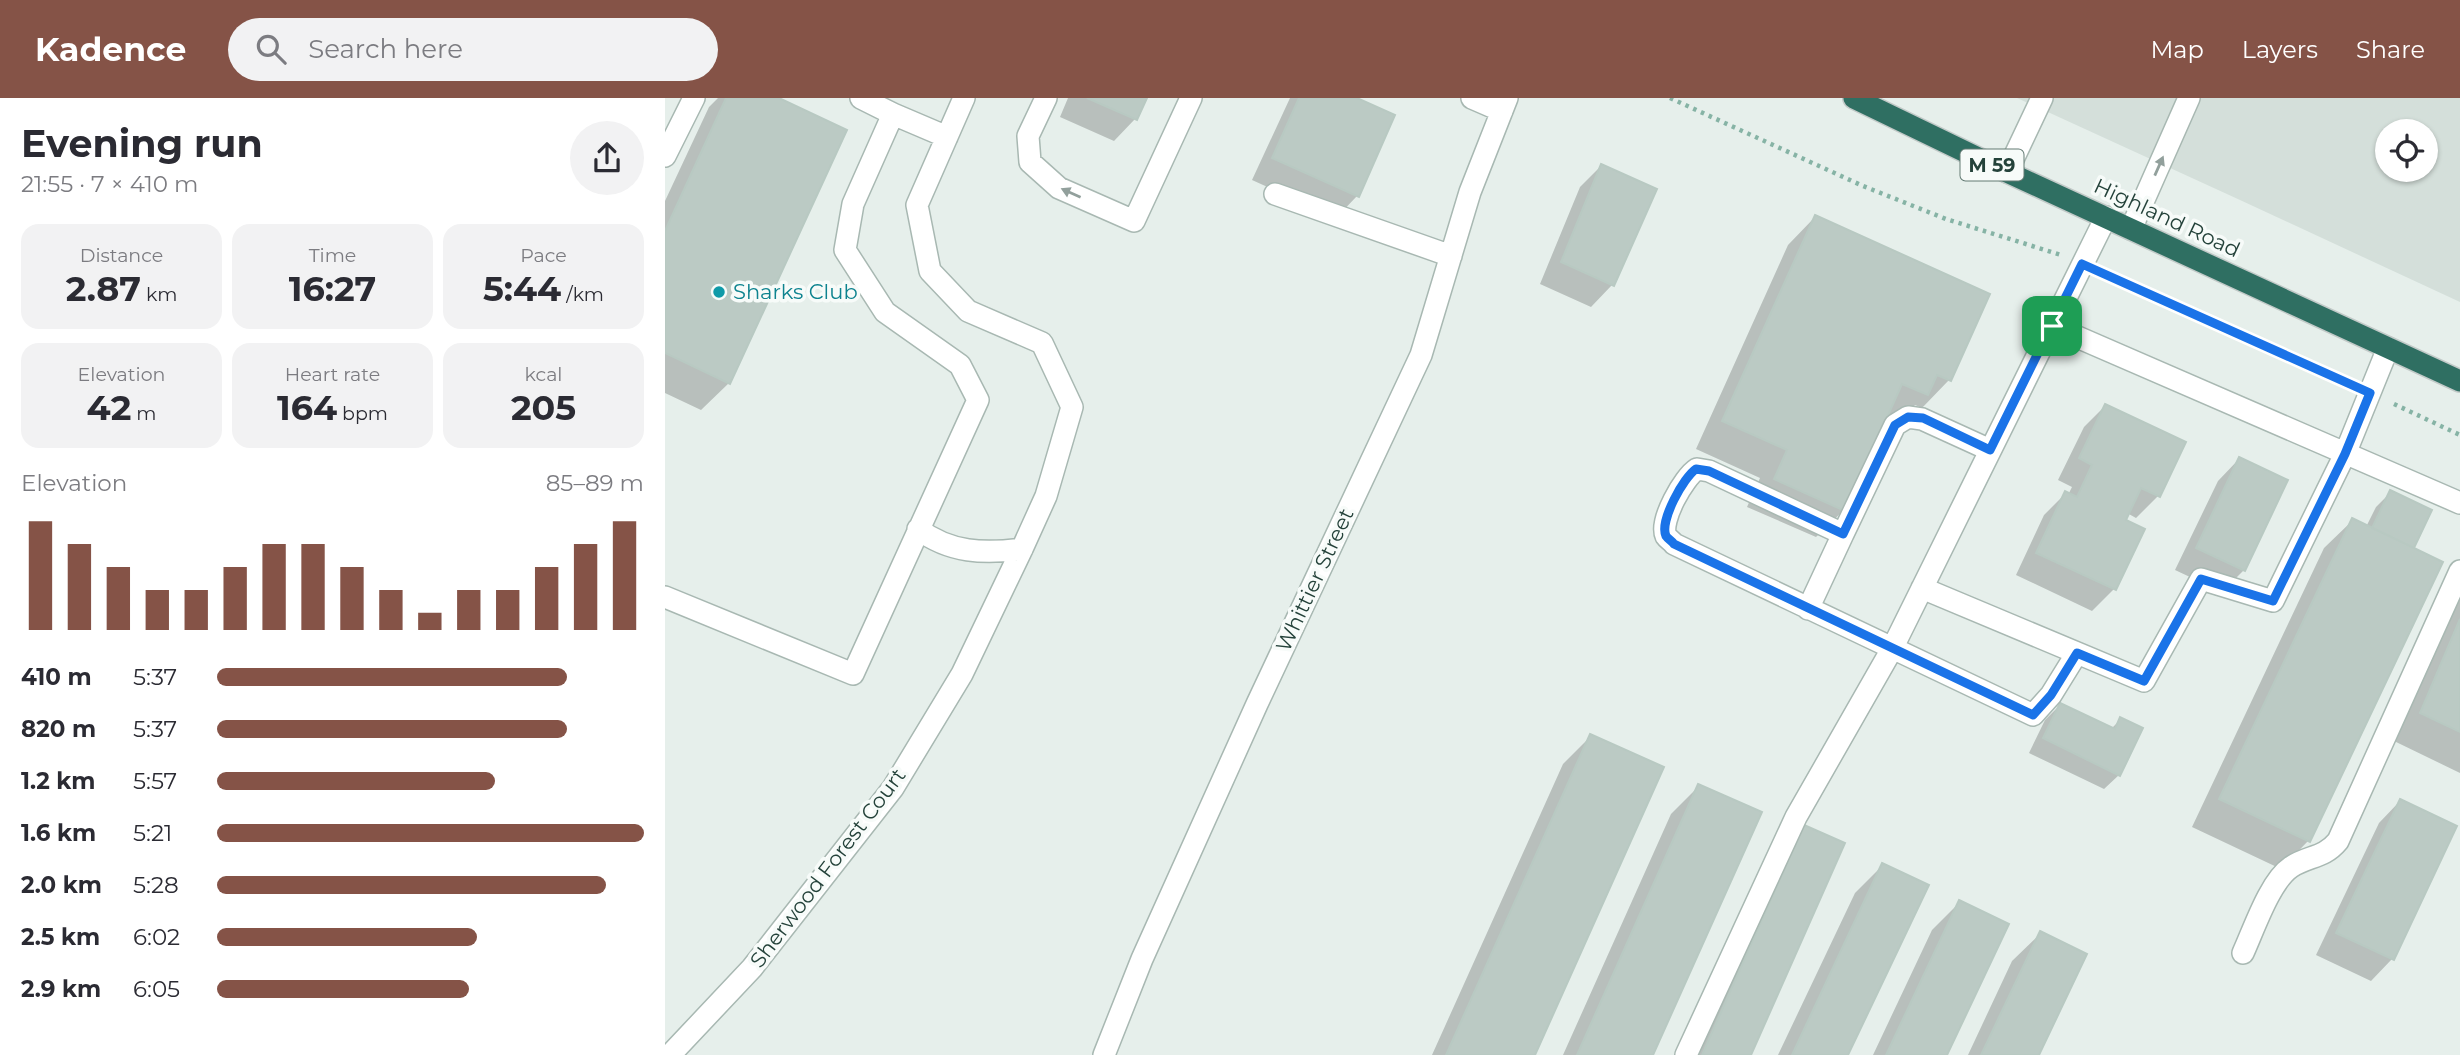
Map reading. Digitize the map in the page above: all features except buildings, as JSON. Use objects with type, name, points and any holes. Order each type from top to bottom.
[{"type":"highway","name":"Highland Road","points":[[1854,98],[2007,172],[2460,381]]},
{"type":"street","points":[[665,156],[694,98]]},
{"type":"street","points":[[861,98],[947,137]]},
{"type":"street","name":"Sherwood Forest Court","points":[[670,1055],[752,968],[893,788],[963,674],[1046,496],[1072,407],[1042,343],[968,310],[930,271],[917,205],[964,98]]},
{"type":"street","points":[[1046,98],[1028,136],[1030,162],[1059,188],[1134,221],[1191,98]]},
{"type":"street","points":[[1472,98],[1504,105]]},
{"type":"street","points":[[2007,172],[2042,98]]},
{"type":"street","points":[[2131,229],[2189,98]]},
{"type":"street","name":"Whittier Street","points":[[1104,1055],[1142,960],[1246,728],[1421,355],[1470,192],[1504,105]]},
{"type":"street","points":[[665,597],[853,674],[978,400],[960,365],[885,312],[845,250],[853,204],[893,114]]},
{"type":"street","points":[[1275,194],[1451,256]]},
{"type":"street","points":[[1686,1055],[1796,817],[1892,649],[2106,217]]},
{"type":"street","points":[[2052,326],[2460,503]]},
{"type":"street","points":[[1922,588],[2144,681],[2201,579],[2273,601],[2345,454],[2388,348]]},
{"type":"street","points":[[1808,609],[1895,425],[1908,417],[1923,418],[1990,450]]},
{"type":"street","points":[[1843,534],[1709,471],[1696,469],[1686,476],[1665,523],[1666,536],[1674,544],[2033,715],[2051,695],[2077,653]]},
{"type":"street","points":[[918,529],[936,543],[984,554],[1022,549]]},
{"type":"street","points":[[2243,953],[2278,878],[2291,866],[2328,852],[2338,841],[2460,571]]},
{"type":"path","points":[[1670,98],[1863,186],[1945,219],[2082,264],[2460,435]]},
{"type":"shaded area","points":[[2017,98],[2460,98],[2460,302],[2240,200]]},
{"type":"place","name":"Sharks Club","points":[[719,292]]},
{"type":"route","points":[[2082,264],[2123,279],[2370,393],[2345,454],[2273,601],[2201,579],[2144,681],[2077,653],[2051,695],[2033,715],[1674,544],[1666,536],[1665,523],[1686,476],[1696,469],[1709,471],[1843,534],[1895,425],[1908,417],[1923,418],[1990,450],[2052,326],[2082,264]]}]
